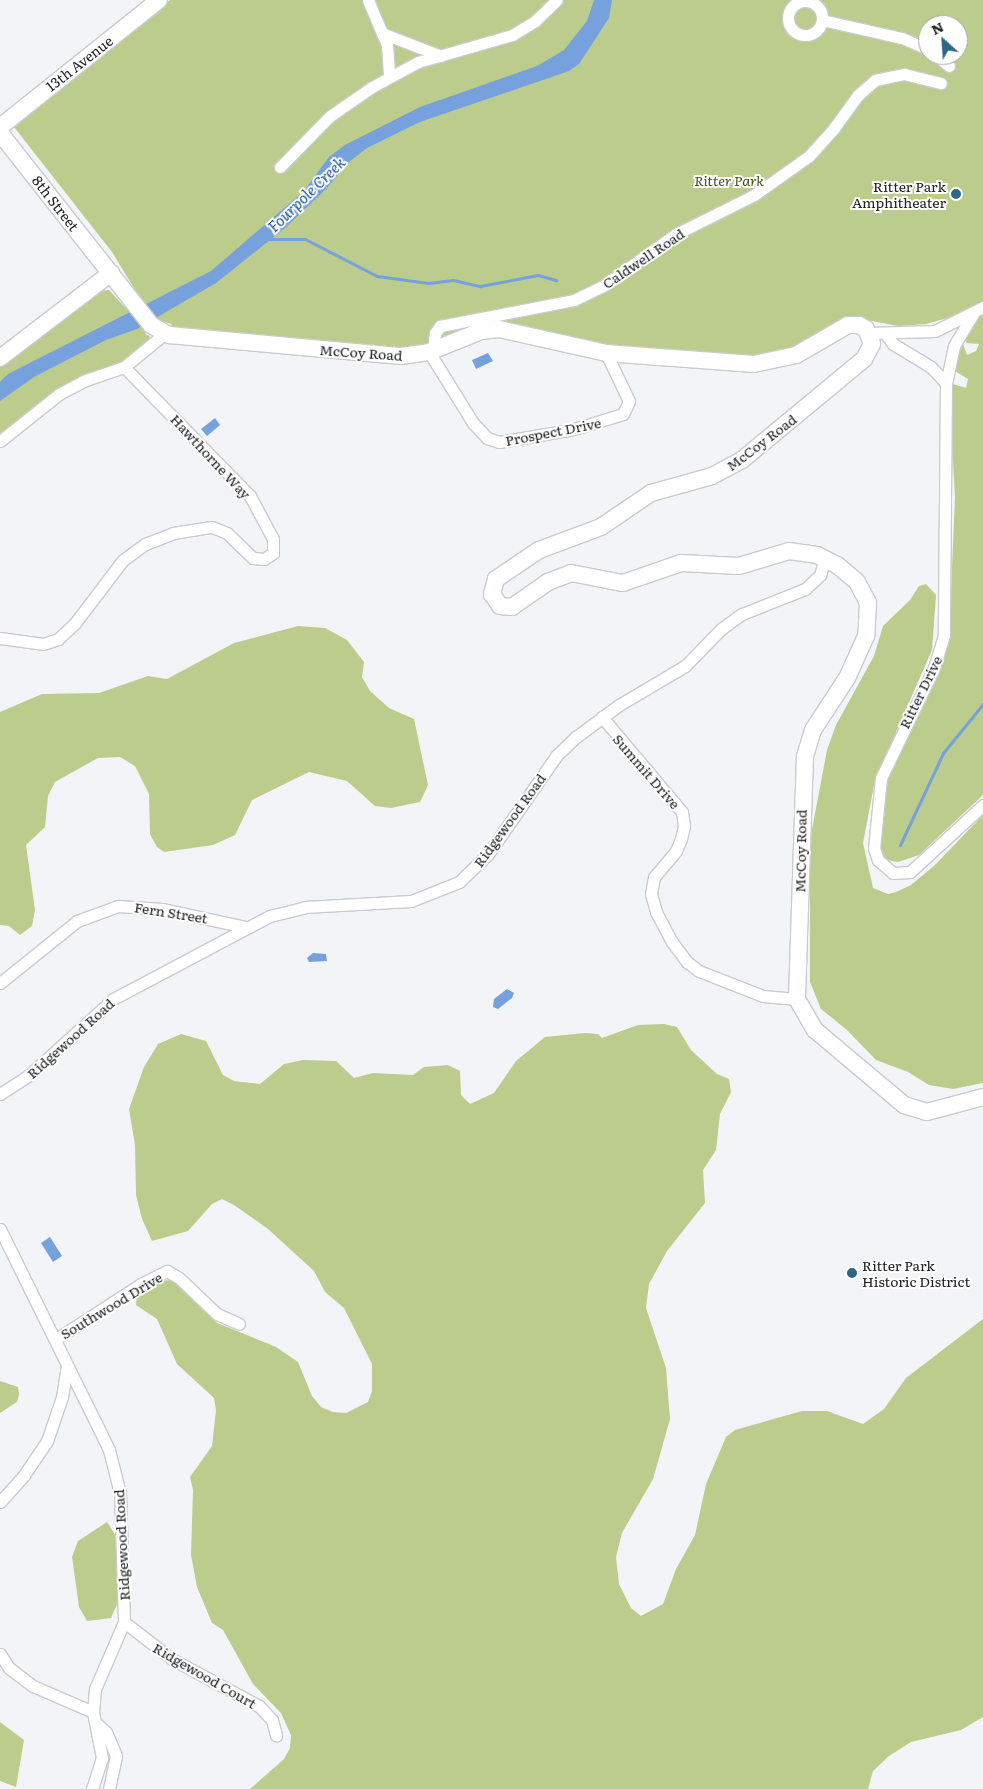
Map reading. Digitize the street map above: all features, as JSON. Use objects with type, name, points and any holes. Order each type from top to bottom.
[{"type":"street","name":"13th Avenue","points":[[0,127],[159,0]]},
{"type":"street","points":[[368,0],[382,33],[388,54],[389,76]]},
{"type":"street","points":[[280,168],[330,116],[389,76],[441,56],[512,35],[535,21],[557,0]]},
{"type":"street","points":[[822,20],[902,38],[918,45]]},
{"type":"street","points":[[382,33],[441,56]]},
{"type":"street","name":"Caldwell Road","points":[[431,351],[435,333],[440,326],[574,300],[603,286],[676,234],[754,195],[809,156],[875,80],[904,74],[941,83]]},
{"type":"street","name":"8th Street","points":[[0,133],[111,273]]},
{"type":"street","points":[[0,358],[111,273],[131,299],[161,332],[124,367],[71,387],[0,441]]},
{"type":"street","points":[[869,334],[935,331],[978,310]]},
{"type":"street","name":"Ritter Drive","points":[[978,310],[954,346],[946,383],[944,635],[933,670],[881,778],[874,840],[878,860],[893,873],[910,872],[983,805]]},
{"type":"street","name":"McCoy Road","points":[[161,332],[383,355],[431,351],[481,331],[499,329],[606,353],[754,364],[796,355],[848,325],[859,325],[869,334],[872,344],[864,358],[742,460],[712,476],[651,493],[601,527],[539,550],[496,579],[492,594],[500,606],[512,608],[556,578],[571,573],[623,583],[681,563],[739,566],[789,551],[809,552],[825,559],[845,571],[862,588],[869,618],[856,661],[816,725],[805,756],[797,999]]},
{"type":"street","points":[[886,334],[893,344],[931,367],[946,383]]},
{"type":"street","name":"Prospect Drive","points":[[431,351],[473,423],[487,438],[499,442],[574,429],[623,414],[629,401],[606,353]]},
{"type":"street","name":"Hawthorne Way","points":[[0,638],[43,644],[58,639],[75,624],[123,560],[145,544],[173,533],[212,527],[227,533],[253,558],[264,559],[273,553],[273,539],[250,496],[124,367]]},
{"type":"street","name":"Ridgewood Road","points":[[0,1094],[29,1075],[113,999],[246,927],[293,909],[411,901],[459,882],[488,854],[556,756],[602,717],[674,675],[742,614],[805,589],[820,576],[825,559]]},
{"type":"street","name":"Summit Drive","points":[[602,717],[682,812],[684,826],[681,839],[676,851],[654,878],[651,894],[656,912],[672,942],[687,962],[698,971],[763,996],[797,999]]},
{"type":"street","name":"Fern Street","points":[[0,983],[77,921],[118,906],[153,907],[246,927]]},
{"type":"street","points":[[797,999],[815,1030],[904,1105],[927,1112],[983,1097]]},
{"type":"street","name":"Ridgewood Road","points":[[0,1229],[56,1339],[108,1450],[117,1478],[122,1517],[124,1622],[98,1678],[94,1717],[102,1758],[92,1789]]},
{"type":"street","name":"Southwood Drive","points":[[56,1339],[142,1284],[167,1271],[179,1278],[217,1314],[238,1324]]},
{"type":"street","points":[[0,1502],[29,1469],[47,1441],[62,1397],[67,1366]]},
{"type":"street","name":"Ridgewood Court","points":[[124,1622],[172,1659],[259,1706],[272,1720],[276,1735]]},
{"type":"street","points":[[0,1654],[9,1668],[33,1686],[94,1717],[106,1732],[116,1756],[109,1789]]},
{"type":"green space","name":"Ritter Park","points":[[170,0],[983,0],[983,795],[919,855],[898,862],[887,860],[884,856],[880,844],[885,780],[932,687],[949,640],[955,497],[949,391],[953,384],[966,388],[968,379],[953,370],[963,344],[967,355],[976,351],[979,344],[967,343],[951,317],[926,324],[898,326],[851,317],[807,343],[763,359],[602,347],[518,326],[401,350],[174,331],[171,324],[157,319],[140,298],[112,252],[14,127]]},
{"type":"green space","points":[[109,290],[145,329],[146,335],[150,336],[147,343],[129,357],[0,435],[0,367],[99,291]]},
{"type":"green space","points":[[926,584],[936,595],[932,650],[875,780],[863,843],[873,888],[888,894],[911,885],[935,865],[983,815],[983,1083],[953,1089],[929,1085],[908,1072],[876,1060],[847,1030],[821,1009],[810,982],[810,840],[827,750],[836,725],[874,656],[883,626],[910,600],[919,586]]},
{"type":"green space","points":[[298,626],[325,628],[347,640],[364,662],[362,677],[370,691],[389,708],[414,719],[428,785],[420,802],[391,808],[375,806],[347,781],[309,772],[252,800],[235,835],[213,845],[164,852],[157,847],[150,834],[149,794],[135,766],[120,757],[98,758],[55,782],[48,796],[45,827],[26,845],[35,910],[32,926],[20,935],[9,926],[0,925],[0,712],[42,694],[99,693],[148,676],[167,679],[234,643]]},
{"type":"green space","points":[[664,1024],[677,1027],[691,1050],[717,1074],[729,1079],[731,1092],[720,1114],[716,1150],[703,1170],[705,1203],[667,1251],[649,1284],[646,1308],[666,1368],[670,1419],[653,1479],[622,1533],[616,1557],[619,1584],[631,1608],[641,1616],[663,1604],[676,1569],[695,1535],[706,1484],[726,1437],[735,1430],[802,1411],[827,1411],[863,1424],[884,1409],[906,1378],[983,1319],[983,1717],[961,1730],[911,1742],[889,1756],[873,1771],[868,1789],[250,1789],[284,1759],[290,1748],[291,1735],[281,1713],[253,1684],[223,1630],[212,1623],[197,1587],[191,1555],[193,1490],[190,1477],[212,1446],[216,1410],[214,1398],[177,1364],[157,1319],[136,1305],[137,1293],[159,1281],[172,1280],[217,1323],[276,1347],[298,1362],[312,1396],[321,1407],[333,1412],[346,1413],[368,1402],[372,1391],[372,1364],[344,1308],[325,1292],[314,1271],[268,1229],[234,1205],[222,1199],[212,1204],[188,1231],[152,1241],[142,1219],[136,1195],[135,1145],[129,1109],[144,1067],[158,1044],[181,1034],[206,1041],[223,1075],[234,1081],[260,1084],[284,1064],[303,1060],[336,1061],[354,1078],[373,1073],[413,1075],[424,1067],[448,1065],[460,1071],[461,1095],[470,1104],[494,1093],[516,1061],[545,1037],[585,1033],[598,1034],[602,1038],[638,1025]]},
{"type":"green space","points":[[0,1381],[18,1387],[19,1394],[17,1402],[0,1413]]},
{"type":"green space","points":[[107,1522],[116,1536],[118,1602],[111,1618],[87,1621],[79,1607],[72,1557],[78,1541]]},
{"type":"green space","points":[[0,1722],[24,1740],[16,1787],[0,1781]]},
{"type":"water","name":"Fourpole Creek","points":[[594,0],[612,0],[609,18],[579,64],[569,71],[420,122],[367,148],[349,162],[326,189],[285,228],[216,283],[137,329],[106,340],[34,377],[0,401],[0,382],[8,374],[211,271],[303,192],[329,157],[345,145],[420,107],[537,66],[564,50],[587,21]]},
{"type":"water","points":[[488,353],[493,361],[476,369],[472,360]]},
{"type":"water","points":[[215,418],[220,425],[207,436],[201,429]]},
{"type":"water","points":[[313,953],[326,954],[327,961],[309,962],[307,958]]},
{"type":"water","points":[[507,989],[514,993],[512,998],[498,1009],[493,1007],[494,999]]},
{"type":"water","points":[[50,1237],[62,1256],[53,1262],[41,1243]]},
{"type":"waterway","name":"Fourpole Creek","points":[[267,239],[305,239],[377,276],[429,283],[453,280],[480,286],[538,275],[556,280]]},
{"type":"waterway","points":[[900,845],[943,753],[983,704]]},
{"type":"place","name":"Ritter Park Amphitheater","points":[[956,194]]},
{"type":"place","name":"Ritter Park Historic District","points":[[852,1273]]}]
